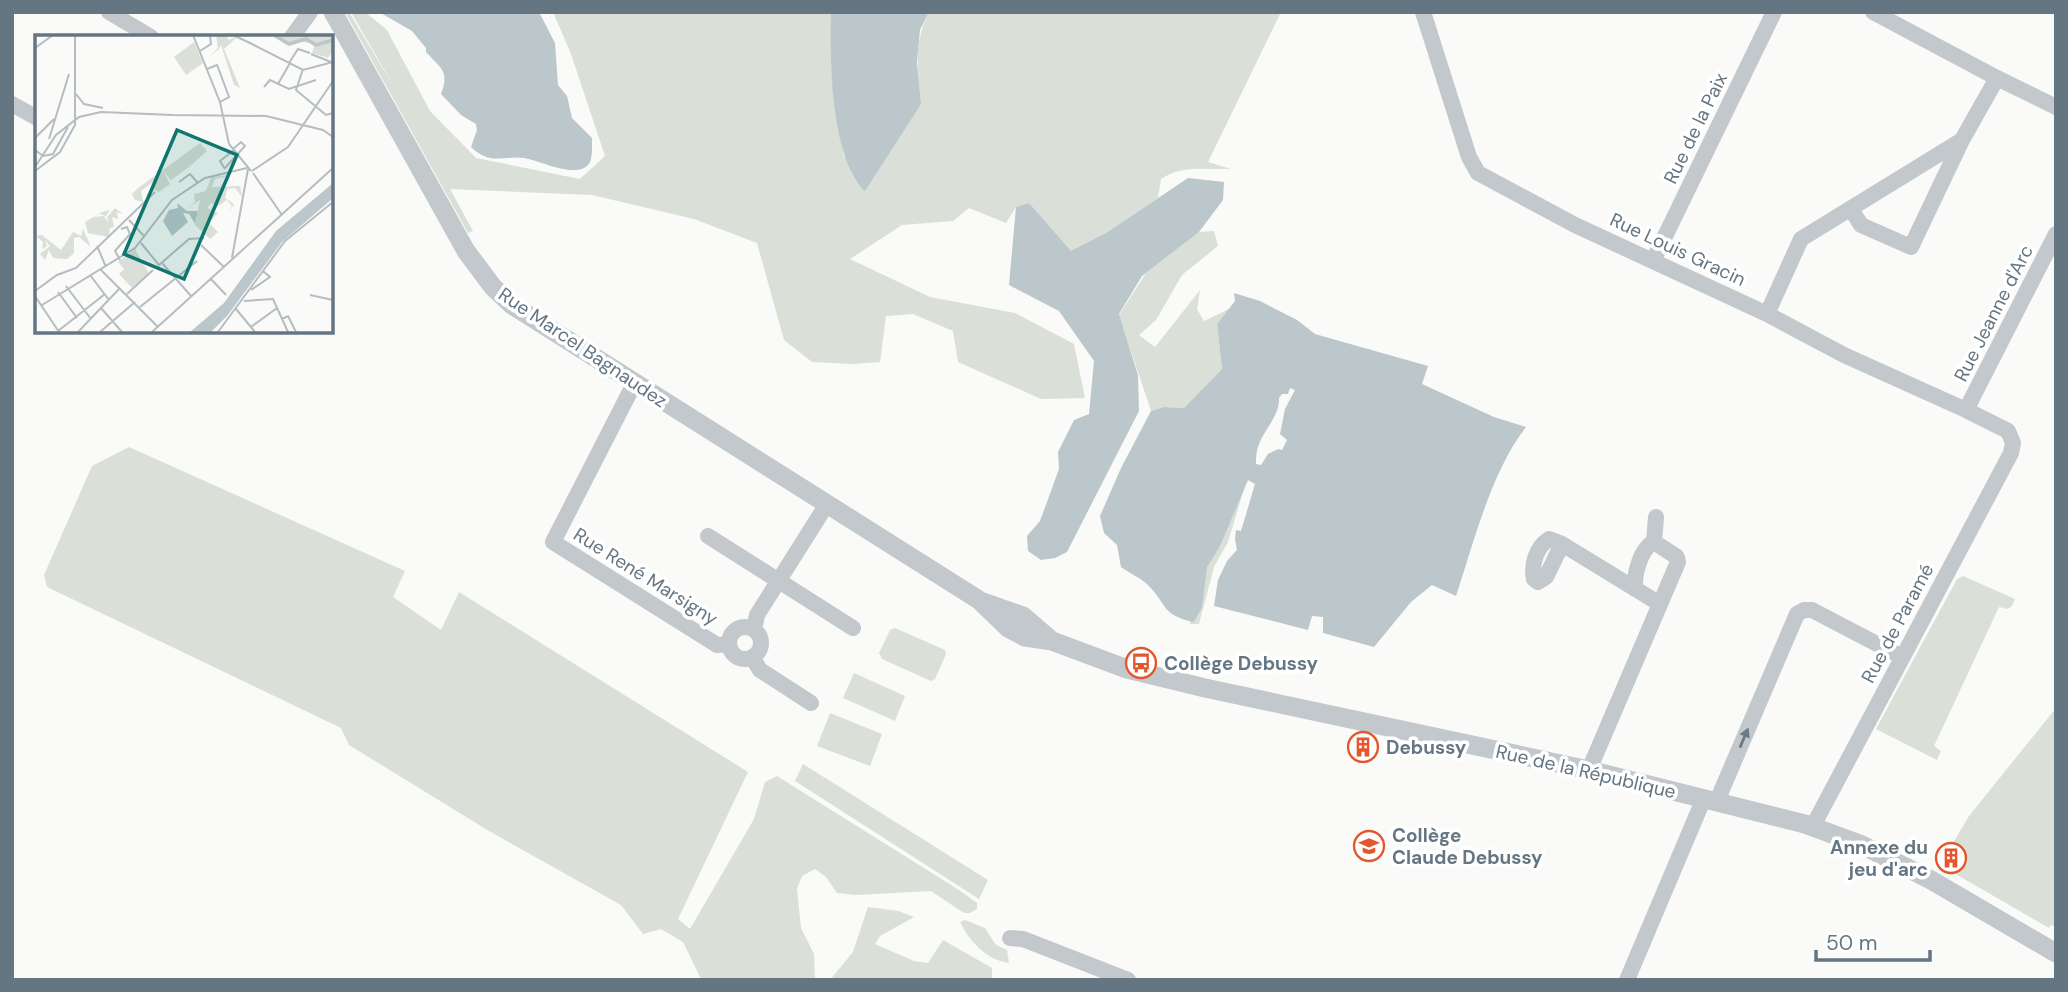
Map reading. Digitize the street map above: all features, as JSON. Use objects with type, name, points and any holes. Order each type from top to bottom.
[{"type":"street","points":[[109,12],[148,35]]},
{"type":"street","points":[[293,35],[310,12]]},
{"type":"street","name":"Rue Marcel Bagnaudez","points":[[333,12],[466,251],[493,287],[512,304],[907,554]]},
{"type":"street","name":"Rue Louis Gracin","points":[[1423,12],[1469,157],[1478,173],[1575,225],[1767,314],[1844,355],[1966,410],[2008,431],[2012,438]]},
{"type":"street","name":"Rue de la Paix","points":[[1653,261],[1774,12]]},
{"type":"street","points":[[1873,12],[2056,107]]},
{"type":"street","points":[[1851,209],[1861,225],[1911,247],[1962,140],[1997,78]]},
{"type":"street","points":[[12,104],[35,117]]},
{"type":"street","points":[[1767,314],[1801,239],[1962,140]]},
{"type":"street","name":"Rue Jeanne d'Arc","points":[[1966,410],[2056,234]]},
{"type":"street","name":"Rue René Marsigny","points":[[635,382],[553,542],[718,645],[729,644]]},
{"type":"street","name":"Rue de Paramé","points":[[1813,826],[2011,453],[2012,438]]},
{"type":"street","points":[[752,657],[761,644],[754,630],[757,615],[827,503]]},
{"type":"street","points":[[1654,542],[1656,517]]},
{"type":"street","points":[[708,537],[853,628]]},
{"type":"street","points":[[1635,589],[1634,576],[1648,545],[1654,542]]},
{"type":"street","points":[[1590,770],[1678,562],[1677,557],[1654,542]]},
{"type":"street","points":[[1562,544],[1660,604]]},
{"type":"street","name":"Rue de la République","points":[[907,554],[979,600],[1008,628],[1025,637],[1052,641],[1127,669],[1590,770],[1813,826],[1862,845],[1931,880],[2056,953]]},
{"type":"street","points":[[1627,980],[1797,614],[1812,610],[1902,657]]},
{"type":"street","name":"Rue René Marsigny","points":[[754,630],[739,628],[731,634],[729,644],[737,657],[752,657],[760,670],[811,703]]},
{"type":"street","points":[[1010,938],[1023,939],[1128,980]]},
{"type":"shaded area","points":[[345,12],[349,12],[397,92],[351,12],[365,12],[387,30],[430,111],[476,158],[580,179],[605,156],[571,54],[553,12],[831,12],[832,81],[844,157],[921,104],[919,46],[929,12],[1281,12],[1208,162],[1231,169],[1195,169],[1169,174],[1161,179],[1158,198],[1106,233],[1071,252],[1029,203],[1016,207],[1006,223],[969,208],[953,221],[902,225],[850,259],[930,297],[1015,313],[1074,344],[1085,398],[1041,399],[958,362],[953,331],[913,314],[886,316],[880,362],[812,362],[784,340],[757,243],[694,219],[592,195],[450,189],[473,231],[468,233]]},
{"type":"shaded area","points":[[379,12],[539,12],[555,43],[558,85],[567,96],[572,118],[592,138],[590,163],[575,170],[557,168],[524,158],[490,158],[475,151],[471,147],[477,130],[476,124],[461,115],[441,94],[444,86],[442,70],[412,31]]},
{"type":"shaded area","points":[[831,12],[929,12],[920,30],[917,62],[921,104],[865,191],[853,175],[845,155],[834,106]]},
{"type":"shaded area","points":[[1188,178],[1224,182],[1223,200],[1199,232],[1142,276],[1119,314],[1138,375],[1139,411],[1067,552],[1055,558],[1041,560],[1028,551],[1027,536],[1040,521],[1059,469],[1058,452],[1074,420],[1089,414],[1094,361],[1059,311],[1009,285],[1016,207],[1029,203],[1071,251],[1106,233]]},
{"type":"shaded area","points":[[1214,231],[1218,246],[1182,275],[1156,320],[1139,335],[1155,347],[1200,290],[1197,309],[1204,321],[1229,309],[1217,324],[1222,369],[1184,408],[1164,407],[1151,411],[1119,315],[1146,273],[1199,232]]},
{"type":"shaded area","points":[[1234,293],[1260,301],[1297,320],[1315,334],[1428,366],[1422,384],[1494,417],[1526,427],[1493,486],[1456,596],[1432,585],[1411,602],[1374,647],[1323,633],[1323,617],[1312,616],[1308,630],[1214,606],[1218,580],[1227,561],[1237,550],[1236,530],[1241,531],[1255,484],[1248,480],[1220,546],[1207,567],[1202,607],[1194,622],[1170,612],[1148,585],[1121,567],[1117,545],[1104,533],[1100,516],[1151,411],[1164,407],[1184,408],[1222,369],[1217,324],[1235,301]],"holes":[[[1290,388],[1295,390],[1285,409],[1280,434],[1287,440],[1282,450],[1268,454],[1261,465],[1256,464],[1259,444],[1276,414],[1279,398],[1282,394],[1288,394]]]},
{"type":"shaded area","points":[[129,447],[405,571],[393,597],[441,630],[459,592],[748,772],[678,919],[690,929],[754,819],[765,782],[777,776],[959,890],[977,903],[977,909],[964,913],[931,891],[856,895],[837,893],[826,877],[815,869],[802,876],[797,889],[801,928],[814,954],[815,980],[705,980],[700,977],[683,942],[661,929],[643,934],[621,905],[489,831],[349,745],[341,728],[47,587],[44,575],[92,466]]},
{"type":"shaded area","points":[[1247,479],[1228,542],[1214,567],[1199,624],[1190,624],[1205,563]]},
{"type":"shaded area","points":[[1963,576],[2015,599],[2008,609],[1999,607],[1934,746],[1941,751],[1937,760],[1876,729],[1957,579]]},
{"type":"shaded area","points":[[895,628],[945,650],[946,654],[935,679],[931,681],[882,659],[879,653],[890,630]]},
{"type":"shaded area","points":[[854,673],[905,696],[895,721],[843,698]]},
{"type":"shaded area","points":[[2056,708],[2056,927],[2051,925],[2049,928],[1940,865],[1969,816]]},
{"type":"shaded area","points":[[830,713],[882,734],[870,766],[817,746]]},
{"type":"shaded area","points":[[803,764],[988,880],[979,899],[795,781]]},
{"type":"shaded area","points":[[868,907],[898,911],[914,917],[880,936],[875,944],[914,961],[928,963],[943,940],[992,968],[992,980],[830,980],[853,952]]},
{"type":"shaded area","points":[[965,920],[985,928],[996,945],[1007,950],[1009,963],[993,958],[980,949],[960,922]]},
{"type":"place","name":"Collège Debussy","points":[[1141,663]]},
{"type":"place","name":"Debussy","points":[[1363,747]]},
{"type":"place","name":"Collège Claude Debussy","points":[[1369,846]]},
{"type":"place","name":"Annexe du jeu d'arc","points":[[1951,858]]}]
